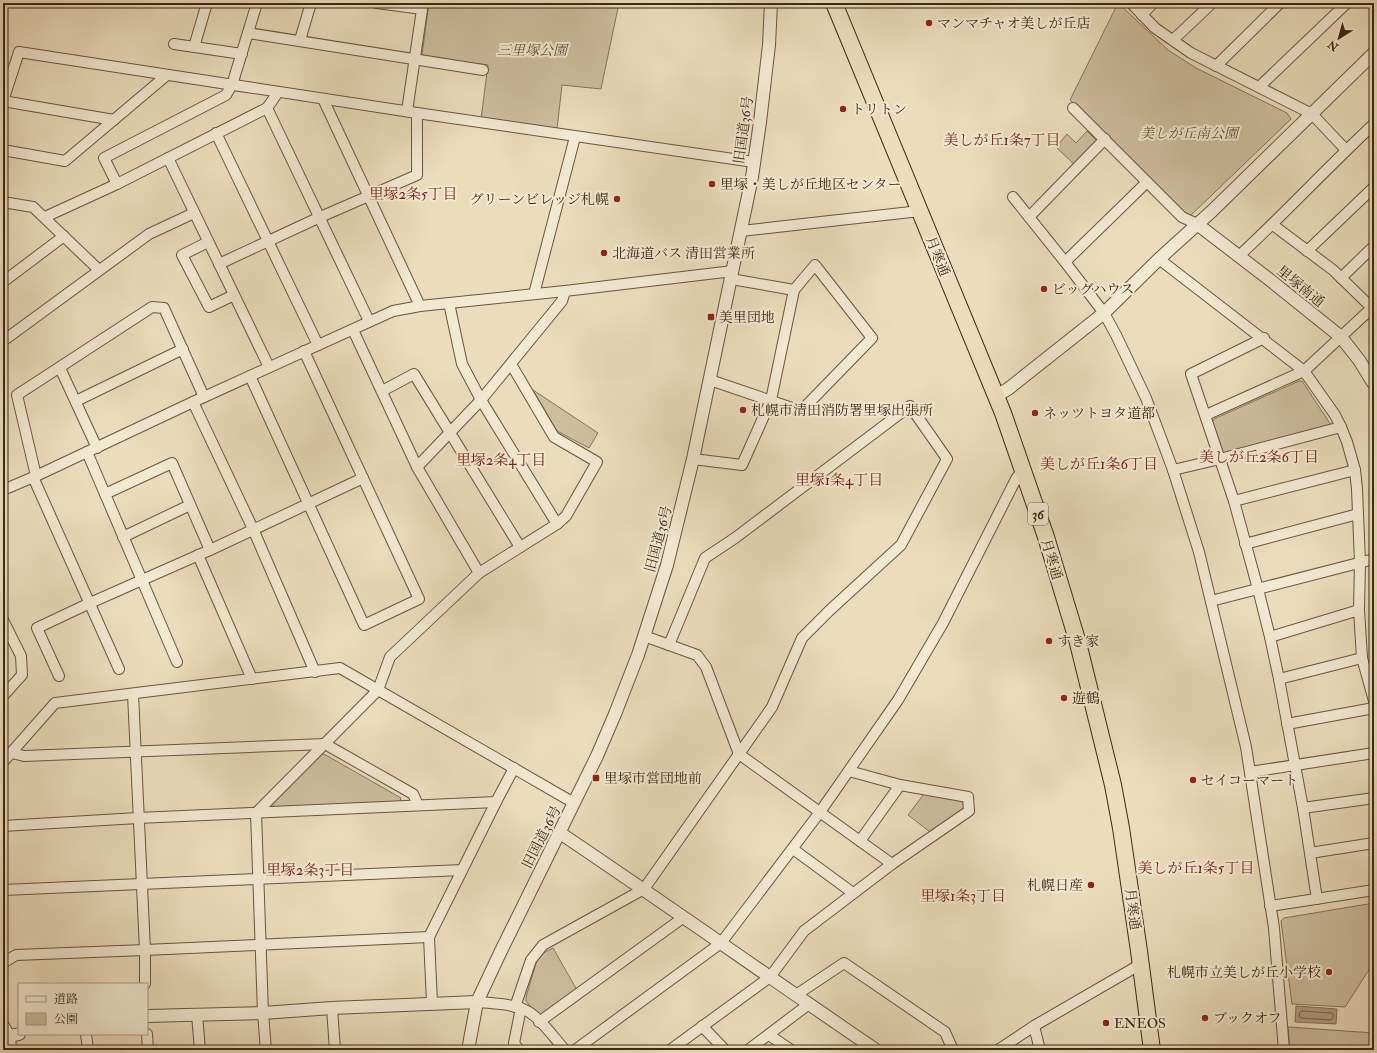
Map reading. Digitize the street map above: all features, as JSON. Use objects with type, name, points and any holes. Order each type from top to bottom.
[{"type":"highway","name":"月寒通","points":[[834,3],[996,396],[1046,537],[1078,643],[1111,777],[1121,828],[1152,1050]]},
{"type":"street","points":[[194,47],[207,3]]},
{"type":"street","points":[[117,184],[104,158],[226,95],[232,85],[257,3]]},
{"type":"street","points":[[300,40],[311,3]]},
{"type":"street","points":[[219,264],[368,195],[417,175],[412,112],[415,59],[423,6],[377,3]]},
{"type":"street","name":"旧国道36号","points":[[468,1050],[477,1002],[597,756],[615,714],[644,636],[667,565],[693,459],[752,177],[768,52],[771,3]]},
{"type":"street","points":[[1131,3],[1155,28],[1191,53],[1312,114],[1346,150]]},
{"type":"street","points":[[1142,15],[1153,3]]},
{"type":"street","points":[[1173,40],[1212,3]]},
{"type":"street","points":[[1216,66],[1280,3]]},
{"type":"street","points":[[1259,87],[1347,3]]},
{"type":"street","points":[[248,33],[483,70]]},
{"type":"street","points":[[174,44],[242,54]]},
{"type":"street","points":[[114,120],[3,101],[19,52],[323,99],[754,162]]},
{"type":"street","points":[[996,396],[1008,390],[1104,313],[1159,259],[1212,211],[1374,53]]},
{"type":"street","points":[[3,150],[65,161],[167,74]]},
{"type":"street","points":[[45,217],[117,184],[266,108],[278,92]]},
{"type":"street","points":[[323,99],[420,306]]},
{"type":"street","points":[[266,108],[368,321]]},
{"type":"street","points":[[1073,108],[1182,217],[1197,224]]},
{"type":"street","points":[[1240,256],[1374,124]]},
{"type":"street","points":[[216,133],[318,345]]},
{"type":"street","points":[[534,294],[575,136]]},
{"type":"street","points":[[1029,217],[1105,139]]},
{"type":"street","points":[[168,158],[269,367]]},
{"type":"street","points":[[1066,262],[1147,182]]},
{"type":"street","points":[[1307,251],[1374,187]]},
{"type":"street","points":[[1013,197],[1066,262],[1104,313],[1146,398],[1173,470],[1199,552],[1246,747],[1274,928],[1284,1050]]},
{"type":"street","points":[[3,202],[33,207],[99,270]]},
{"type":"street","points":[[740,231],[920,211]]},
{"type":"street","points":[[3,341],[149,234],[194,213]]},
{"type":"street","name":"里塚南通","points":[[1197,224],[1341,336],[1360,360],[1374,384]]},
{"type":"street","points":[[1206,416],[1304,371],[1373,307],[1332,270],[1273,225]]},
{"type":"street","points":[[3,282],[64,236]]},
{"type":"street","points":[[208,242],[182,255],[209,307],[234,295]]},
{"type":"street","points":[[1341,278],[1374,246]]},
{"type":"street","points":[[1159,259],[1264,338],[1304,371],[1335,415],[1341,427],[1355,470],[1360,562],[1359,610],[1362,658],[1374,701]]},
{"type":"street","points":[[693,459],[742,465],[771,400],[794,290],[815,265],[872,338],[801,410],[771,400],[710,380]]},
{"type":"street","points":[[3,490],[97,448],[304,351],[353,330],[368,321],[393,311],[420,306],[732,275],[794,290]]},
{"type":"street","points":[[417,467],[481,400],[562,301],[565,292]]},
{"type":"street","points":[[449,303],[462,364],[481,400],[557,524]]},
{"type":"street","points":[[119,669],[34,477],[17,395],[152,307],[164,308],[204,397]]},
{"type":"street","points":[[353,330],[417,467],[479,573]]},
{"type":"street","points":[[1264,338],[1191,374],[1234,501],[1270,637],[1303,808],[1317,899]]},
{"type":"street","points":[[76,401],[183,349]]},
{"type":"street","points":[[250,376],[364,626],[420,599],[304,351]]},
{"type":"street","points":[[266,1050],[263,1013],[256,813],[378,690],[390,657],[479,573],[557,524],[566,516],[597,462],[554,437],[511,364]]},
{"type":"street","points":[[60,368],[97,448]]},
{"type":"street","points":[[382,391],[414,374],[520,547]]},
{"type":"street","points":[[193,402],[253,529],[315,672]]},
{"type":"street","points":[[520,1050],[514,1043],[518,1007],[530,960],[542,945],[644,889],[772,707],[802,638],[835,605],[901,545],[947,459],[910,406],[735,538],[705,558],[668,645]]},
{"type":"street","points":[[1173,470],[1341,427]]},
{"type":"street","points":[[87,452],[177,662]]},
{"type":"street","points":[[105,494],[172,463],[210,550]]},
{"type":"street","points":[[575,1050],[721,943],[820,812],[898,700],[940,629],[1016,479],[1023,469]]},
{"type":"street","points":[[1234,501],[1355,470]]},
{"type":"street","points":[[60,676],[37,628],[210,550],[308,502],[363,478]]},
{"type":"street","points":[[123,538],[190,505]]},
{"type":"street","points":[[1245,544],[1358,514]]},
{"type":"street","points":[[198,555],[252,679]]},
{"type":"street","points":[[1211,601],[1374,559]]},
{"type":"street","points":[[1270,637],[1359,610]]},
{"type":"street","points":[[3,620],[21,656],[22,675],[3,696]]},
{"type":"street","points":[[644,636],[697,655],[706,667],[739,754],[892,864]]},
{"type":"street","points":[[1279,679],[1362,658]]},
{"type":"street","points":[[3,762],[55,703],[340,668],[574,804]]},
{"type":"street","points":[[133,694],[145,950],[145,983]]},
{"type":"street","points":[[1287,724],[1374,708]]},
{"type":"street","points":[[12,752],[24,756],[325,744],[413,794],[418,805]]},
{"type":"street","points":[[1250,772],[1374,753]]},
{"type":"street","points":[[432,1004],[429,937],[514,768]]},
{"type":"street","points":[[670,1050],[770,977],[804,931],[892,864],[969,811],[968,797],[900,785],[849,771]]},
{"type":"street","points":[[860,841],[900,785]]},
{"type":"street","points":[[1303,808],[1374,798]]},
{"type":"street","points":[[3,826],[138,818],[496,802]]},
{"type":"street","points":[[560,833],[644,889],[876,1050]]},
{"type":"street","points":[[1310,853],[1374,843]]},
{"type":"street","points":[[793,849],[853,894]]},
{"type":"street","points":[[3,890],[462,870]]},
{"type":"street","points":[[1270,906],[1374,890]]},
{"type":"street","points":[[540,1022],[684,917]]},
{"type":"street","points":[[3,963],[16,955],[429,937]]},
{"type":"street","points":[[796,995],[844,964],[945,1032],[953,1050]]},
{"type":"street","points":[[998,1050],[1034,1026],[1141,964]]},
{"type":"street","points":[[148,1016],[263,1013],[332,1008],[477,1002],[518,1007],[529,1012],[565,1050]]},
{"type":"street","points":[[748,1050],[809,1004]]},
{"type":"street","points":[[332,1008],[335,1050]]},
{"type":"street","points":[[197,1015],[200,1050]]},
{"type":"street","points":[[3,1024],[11,1037],[11,1050]]},
{"type":"street","points":[[702,1026],[725,1050]]},
{"type":"street","points":[[1034,1026],[1040,1050]]},
{"type":"street","points":[[86,1035],[88,1050]]},
{"type":"street","points":[[147,1035],[148,1050]]},
{"type":"street","points":[[769,1035],[791,1050]]},
{"type":"green space","name":"三里塚公園","points":[[429,3],[619,3],[601,89],[562,85],[557,129],[481,119],[488,65],[424,57],[422,55]]},
{"type":"green space","name":"美しが丘南公園","points":[[1118,3],[1168,50],[1196,68],[1287,113],[1291,119],[1188,218],[1070,100]]},
{"type":"green space","points":[[1087,131],[1097,141],[1076,166],[1056,147],[1067,134],[1076,143]]},
{"type":"green space","points":[[1302,381],[1331,425],[1227,455],[1223,453],[1212,423],[1214,419]]},
{"type":"green space","points":[[533,390],[598,433],[589,448],[557,431]]},
{"type":"green space","points":[[321,754],[324,754],[401,798],[399,804],[274,808],[272,803]]},
{"type":"green space","points":[[927,790],[968,797],[969,811],[934,835],[908,815]]},
{"type":"green space","name":"札幌市立美しが丘小学校","points":[[1374,903],[1374,962],[1345,1007],[1292,1004],[1281,921],[1284,918]]},
{"type":"green space","points":[[553,948],[577,990],[542,1017],[538,1016],[526,1001],[526,997],[537,960],[541,954]]},
{"type":"green space","points":[[1288,1027],[1374,1033],[1374,1050],[1290,1050]]},
{"type":"water","points":[[1296,1006],[1337,1009],[1336,1024],[1295,1022]]},
{"type":"place","name":"マンマチャオ美しが丘店","points":[[929,23]]},
{"type":"place","name":"トリトン","points":[[843,109]]},
{"type":"place","name":"里塚・美しが丘地区センター","points":[[712,184]]},
{"type":"place","name":"グリーンビレッジ札幌","points":[[617,199]]},
{"type":"place","name":"北海道バス 清田営業所","points":[[604,253]]},
{"type":"place","name":"ビッグハウス","points":[[1044,289]]},
{"type":"place","name":"美里団地","points":[[711,317]]},
{"type":"place","name":"札幌市清田消防署里塚出張所","points":[[743,410]]},
{"type":"place","name":"ネッツトヨタ道都","points":[[1035,413]]},
{"type":"place","name":"すき家","points":[[1049,641]]},
{"type":"place","name":"遊鶴","points":[[1064,698]]},
{"type":"place","name":"里塚市営団地前","points":[[596,778]]},
{"type":"place","name":"セイコーマート","points":[[1193,780]]},
{"type":"place","name":"札幌日産","points":[[1091,885]]},
{"type":"place","name":"札幌市立美しが丘小学校","points":[[1329,972]]},
{"type":"place","name":"ブックオフ","points":[[1205,1018]]},
{"type":"place","name":"ENEOS","points":[[1106,1023]]},
{"type":"district","name":"美しが丘1条7丁目","points":[[1002,140]]},
{"type":"district","name":"里塚2条5丁目","points":[[413,194]]},
{"type":"district","name":"美しが丘2条6丁目","points":[[1259,457]]},
{"type":"district","name":"里塚2条4丁目","points":[[501,460]]},
{"type":"district","name":"美しが丘1条6丁目","points":[[1099,464]]},
{"type":"district","name":"里塚1条4丁目","points":[[839,480]]},
{"type":"district","name":"美しが丘1条5丁目","points":[[1196,868]]},
{"type":"district","name":"里塚2条3丁目","points":[[310,870]]},
{"type":"district","name":"里塚1条3丁目","points":[[963,896]]}]
